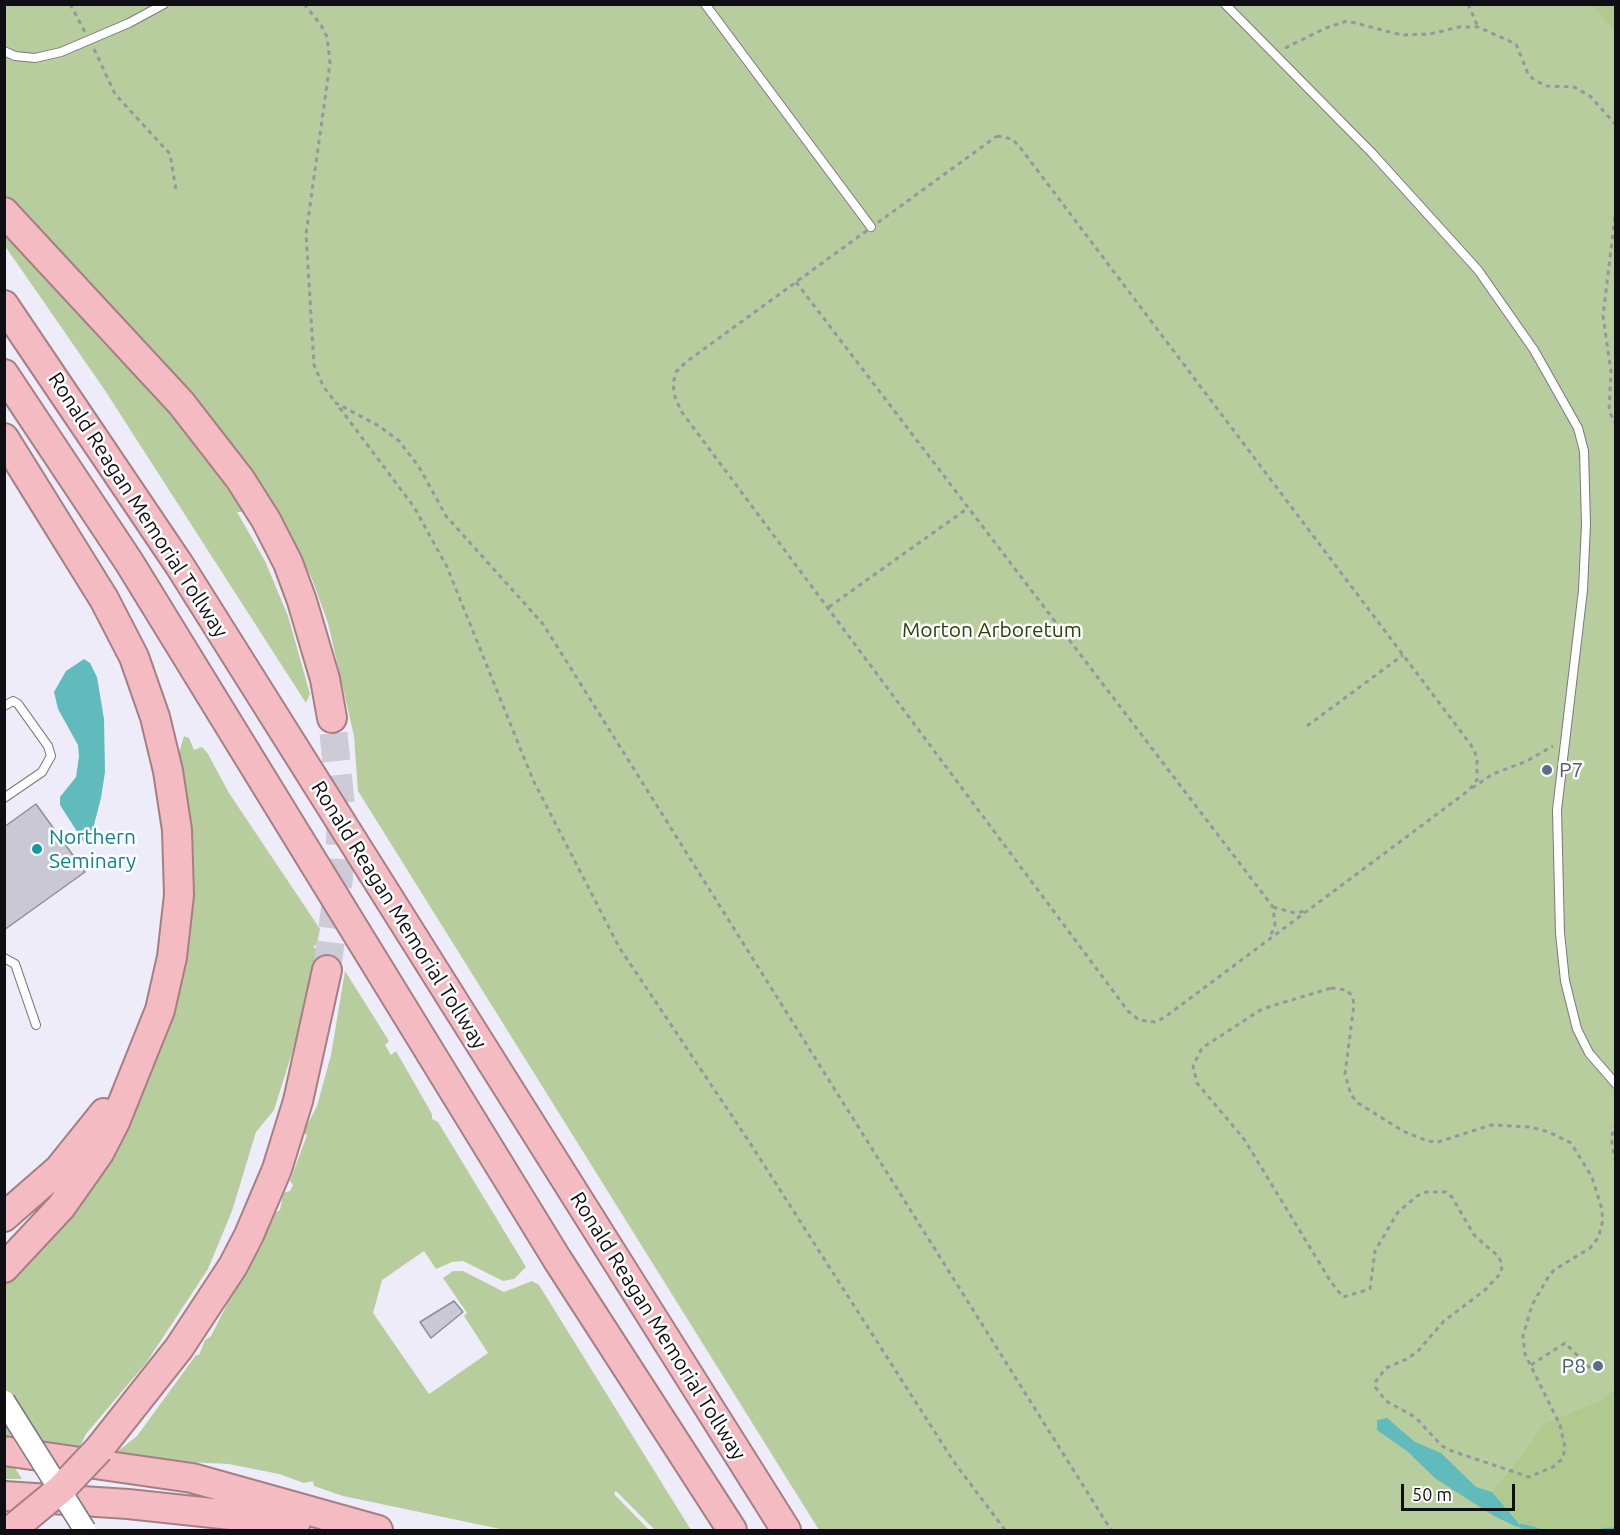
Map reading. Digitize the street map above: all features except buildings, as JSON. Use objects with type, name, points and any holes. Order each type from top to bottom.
[{"type":"highway","points":[[4,212],[181,403],[240,479],[266,520],[288,563],[325,679],[332,718]]},
{"type":"highway","name":"Ronald Reagan Memorial Tollway","points":[[4,305],[180,566],[786,1530]]},
{"type":"highway","name":"Ronald Reagan Memorial Tollway","points":[[4,374],[129,562],[557,1259],[732,1530]]},
{"type":"highway","points":[[4,438],[104,599],[134,657],[155,717],[168,771],[177,831],[179,895],[172,957],[162,999],[141,1063],[115,1122],[80,1181],[44,1226],[4,1268]]},
{"type":"highway","points":[[15,1529],[99,1449],[179,1348],[233,1266],[277,1169],[298,1101],[327,970]]},
{"type":"highway","points":[[4,1217],[59,1169],[87,1136],[141,1063]]},
{"type":"highway","points":[[4,1451],[192,1478],[378,1530]]},
{"type":"highway","points":[[4,1496],[128,1504],[361,1530]]},
{"type":"main road","points":[[4,1401],[85,1530]]},
{"type":"lane","points":[[4,51],[15,56],[35,58],[61,52],[89,38],[129,23],[164,4]]},
{"type":"lane","points":[[705,4],[871,227]]},
{"type":"lane","points":[[1225,4],[1426,211],[1478,270],[1534,350],[1578,428],[1584,451],[1586,524],[1583,590],[1565,734],[1557,831],[1560,933],[1565,981],[1577,1029],[1584,1044],[1605,1074],[1616,1084]]},
{"type":"lane","points":[[4,706],[14,701],[18,704],[48,746],[51,756],[42,772],[4,798]]},
{"type":"lane","points":[[4,958],[15,964],[36,1025]]},
{"type":"path","points":[[70,4],[115,94],[170,154],[176,190]]},
{"type":"path","points":[[304,4],[321,25],[327,37],[330,63],[306,234],[314,365],[323,386],[414,507],[447,567],[533,780],[619,947],[750,1143],[954,1462],[1005,1530]]},
{"type":"path","points":[[1468,4],[1478,27]]},
{"type":"path","points":[[1276,54],[1326,28],[1347,21],[1402,35],[1430,34],[1459,27],[1478,27],[1516,44],[1528,74],[1534,80],[1547,86],[1574,87],[1590,96],[1616,125]]},
{"type":"path","points":[[1467,791],[1477,780],[1477,757],[1403,655],[1012,139],[997,136],[988,140],[686,362],[676,372],[673,384],[681,411],[1121,1001],[1139,1020],[1155,1022],[1166,1017],[1467,791],[1493,774],[1548,750],[1565,734]]},
{"type":"path","points":[[1616,208],[1603,316],[1611,372],[1609,411],[1616,425]]},
{"type":"path","points":[[796,282],[1274,907],[1275,925],[1269,940]]},
{"type":"path","points":[[336,403],[379,426],[399,441],[419,467],[446,516],[543,624],[1111,1530]]},
{"type":"path","points":[[829,607],[968,508]]},
{"type":"path","points":[[1307,726],[1403,655]]},
{"type":"path","points":[[1274,907],[1295,913],[1307,911]]},
{"type":"path","points":[[1339,988],[1352,996],[1354,1004],[1345,1062],[1346,1084],[1358,1103],[1374,1114],[1418,1140],[1438,1142],[1482,1126],[1497,1125],[1549,1132],[1571,1143],[1585,1163],[1598,1194],[1602,1213],[1601,1229],[1590,1248],[1554,1270],[1537,1294],[1523,1336],[1522,1346],[1531,1365],[1560,1425],[1565,1447],[1563,1458],[1553,1467],[1529,1477],[1442,1446],[1415,1417],[1379,1394],[1376,1381],[1386,1368],[1411,1357],[1444,1321],[1495,1281],[1502,1265],[1498,1257],[1474,1234],[1452,1197],[1446,1192],[1426,1192],[1412,1200],[1389,1222],[1375,1251],[1370,1289],[1343,1297],[1331,1282],[1244,1139],[1197,1083],[1193,1066],[1202,1048],[1262,1009],[1304,995],[1339,988]]},
{"type":"path","points":[[1616,1123],[1611,1138],[1616,1164]]},
{"type":"path","points":[[1531,1365],[1565,1343],[1590,1368]]},
{"type":"green space","name":"Morton Arboretum","points":[[4,5],[1615,5],[1615,1530],[819,1530],[358,791],[354,736],[328,623],[312,579],[268,494],[220,429],[5,195]]},
{"type":"green space","points":[[1593,5],[1615,5],[1615,31],[1611,27]]},
{"type":"green space","points":[[4,232],[106,346],[162,399],[250,506],[243,512],[237,512],[265,561],[288,616],[310,694],[306,703],[104,389],[5,246]]},
{"type":"green space","points":[[184,736],[189,738],[194,750],[202,747],[208,754],[229,793],[320,929],[317,944],[313,947],[317,949],[303,1018],[274,1110],[256,1132],[232,1211],[208,1269],[146,1363],[86,1434],[80,1446],[118,1451],[137,1436],[196,1355],[199,1355],[205,1340],[211,1336],[273,1214],[280,1210],[283,1193],[290,1191],[293,1185],[290,1181],[307,1135],[303,1133],[317,1106],[331,1055],[345,971],[389,1041],[385,1045],[391,1055],[396,1051],[432,1114],[432,1119],[438,1122],[526,1267],[514,1279],[503,1281],[463,1261],[452,1262],[436,1269],[424,1251],[382,1280],[373,1313],[429,1394],[488,1353],[464,1316],[467,1313],[443,1278],[453,1271],[463,1271],[504,1292],[532,1281],[539,1285],[691,1530],[655,1530],[616,1491],[614,1494],[649,1530],[505,1530],[343,1496],[314,1486],[313,1481],[304,1483],[279,1474],[229,1464],[165,1461],[5,1441],[5,1284],[27,1266],[157,1040],[178,756]]},
{"type":"green space","points":[[1615,1390],[1615,1530],[1527,1530],[1492,1492],[1522,1456],[1543,1425],[1601,1400]]},
{"type":"green space","points":[[5,1466],[15,1468],[22,1479],[5,1479]]},
{"type":"water","points":[[84,659],[90,663],[97,677],[104,719],[105,772],[91,836],[85,844],[60,805],[60,797],[76,777],[79,756],[78,745],[58,709],[54,692],[66,671]]},
{"type":"water","points":[[1387,1418],[1415,1442],[1441,1453],[1476,1487],[1492,1492],[1521,1526],[1517,1527],[1494,1516],[1436,1479],[1407,1451],[1377,1430],[1377,1420]]},
{"type":"waterway","points":[[1521,1526],[1537,1530]]},
{"type":"waterway","points":[[1604,1530],[1616,1530]]},
{"type":"tunnel","points":[[327,970],[339,878],[341,807],[332,718]]},
{"type":"place","name":"P7","points":[[1547,770]]},
{"type":"place","name":"Northern Seminary","points":[[37,849]]},
{"type":"place","name":"P8","points":[[1598,1366]]}]
